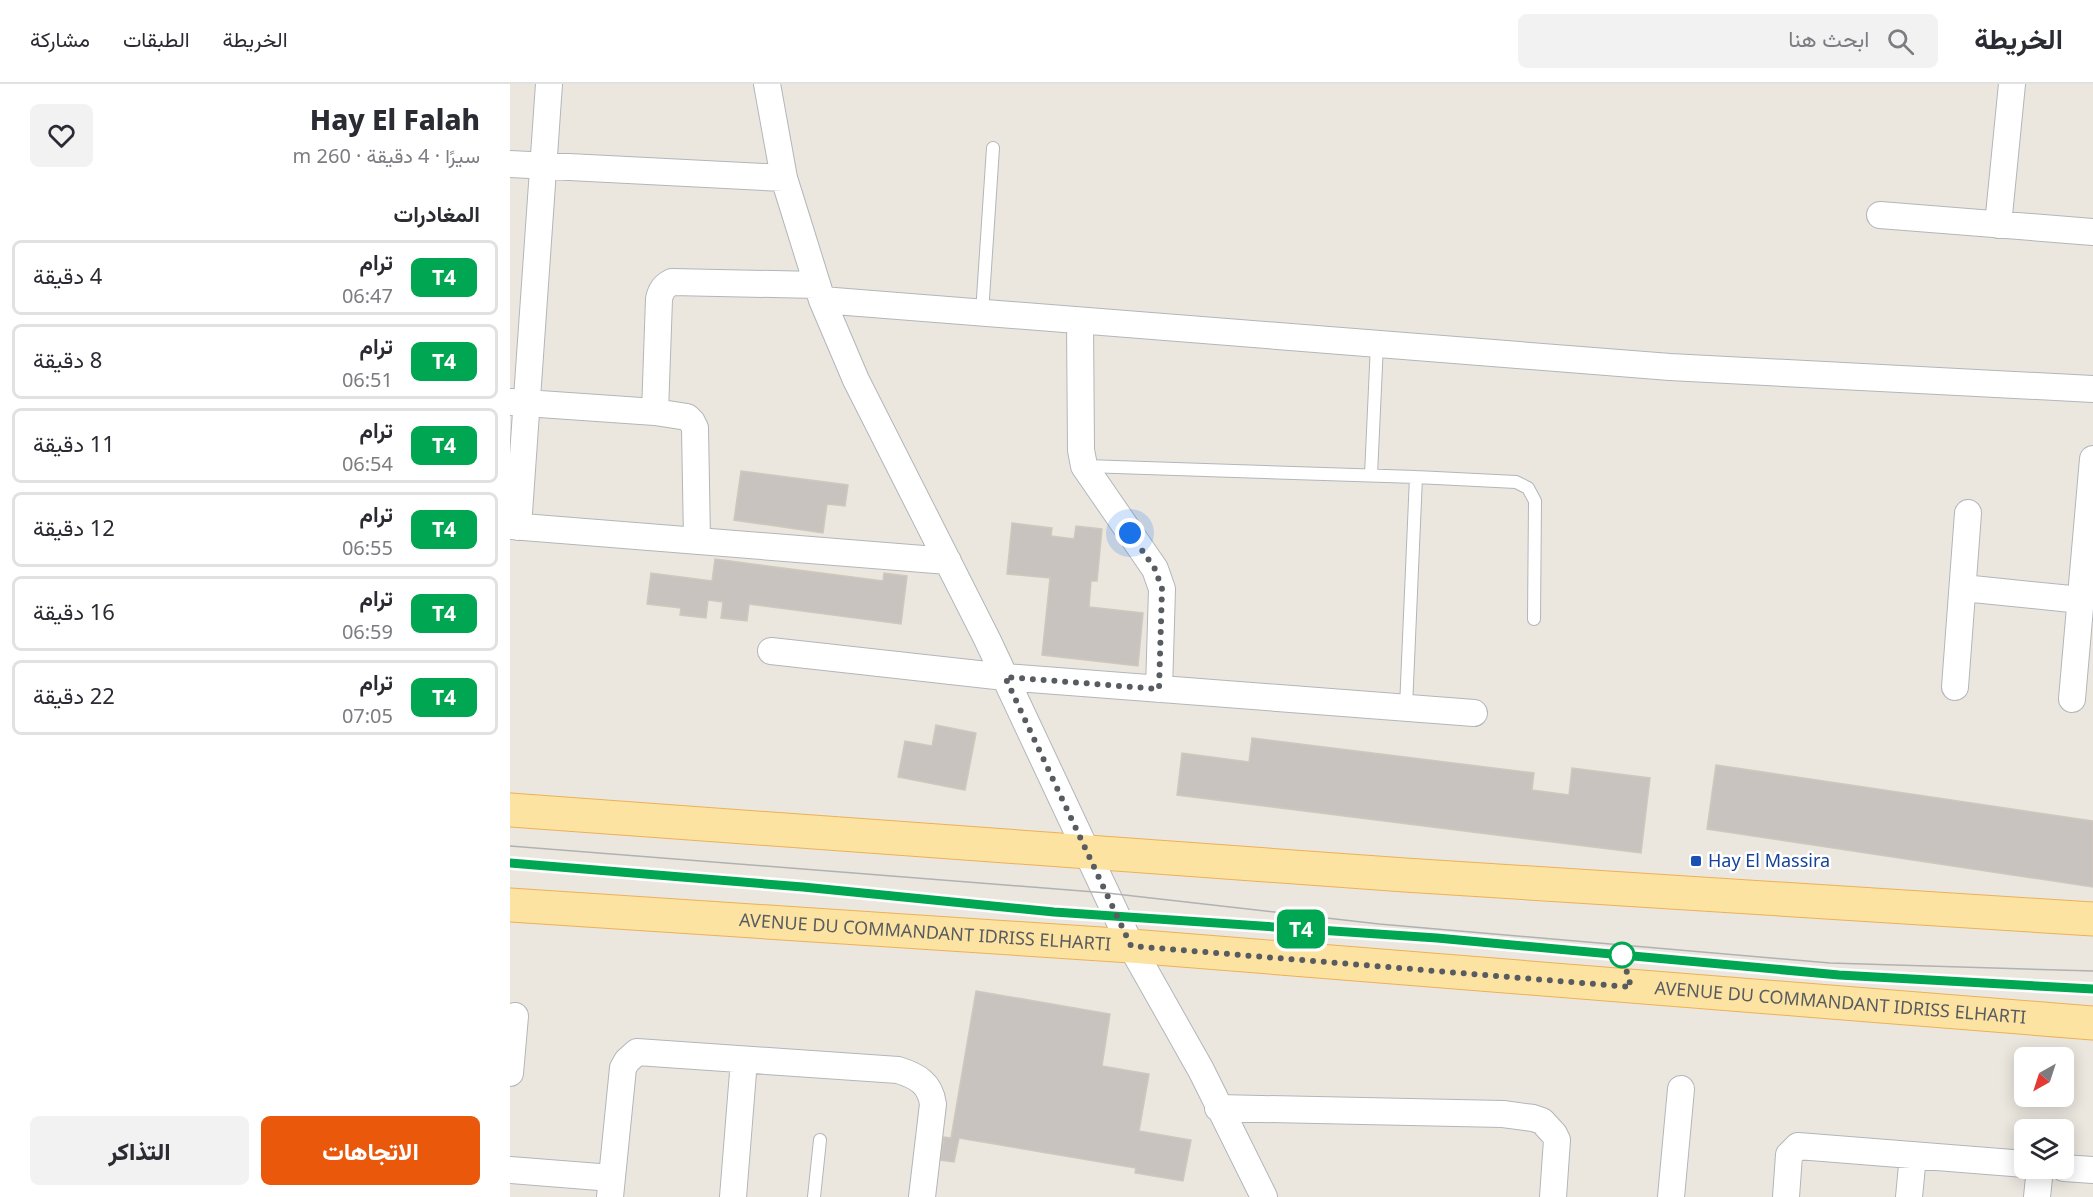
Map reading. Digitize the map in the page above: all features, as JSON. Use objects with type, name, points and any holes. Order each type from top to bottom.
[{"type":"main road","points":[[510,810],[1405,875],[2093,919]]},
{"type":"main road","name":"AVENUE DU COMMANDANT IDRISS ELHARTI","points":[[510,905],[1131,946],[2093,1023]]},
{"type":"street","points":[[549,84],[543,167],[518,402],[514,527],[948,561]]},
{"type":"street","points":[[767,84],[783,178],[819,293],[856,380],[1005,677],[1131,946],[1201,1070],[1264,1197]]},
{"type":"street","points":[[1998,225],[2012,84]]},
{"type":"street","points":[[510,164],[783,178]]},
{"type":"street","points":[[1880,215],[2093,232]]},
{"type":"street","points":[[655,412],[659,299],[661,291],[672,282],[819,293],[982,313],[1670,367],[2093,389]]},
{"type":"street","points":[[1080,321],[1081,450],[1084,466],[1155,569],[1162,589],[1159,689]]},
{"type":"street","points":[[518,402],[655,412],[687,417],[695,428],[697,540]]},
{"type":"street","points":[[2072,699],[2093,459]]},
{"type":"street","points":[[1955,687],[1968,513]]},
{"type":"street","points":[[1963,588],[2081,600]]},
{"type":"street","points":[[771,651],[1005,677],[1474,713]]},
{"type":"street","points":[[510,1073],[515,1016]]},
{"type":"street","points":[[510,1170],[611,1187],[623,1068],[631,1056],[637,1052],[898,1070],[914,1075],[925,1083],[932,1095],[933,1104],[922,1197]]},
{"type":"street","points":[[733,1197],[744,1060]]},
{"type":"street","points":[[1671,1197],[1682,1089]]},
{"type":"street","points":[[1218,1108],[1503,1114],[1533,1118],[1542,1121],[1557,1140],[1553,1197]]},
{"type":"street","points":[[1786,1197],[1789,1155],[1798,1146],[2014,1163]]},
{"type":"street","points":[[1909,1197],[1913,1155]]},
{"type":"street","points":[[2074,1168],[2093,1170]]},
{"type":"street","points":[[2037,1197],[2039,1179]]},
{"type":"lane","points":[[982,313],[993,148]]},
{"type":"lane","points":[[1371,475],[1377,344]]},
{"type":"lane","points":[[1084,466],[1371,475],[1516,483],[1528,488],[1535,501],[1534,619]]},
{"type":"lane","points":[[1406,707],[1416,477]]},
{"type":"lane","points":[[814,1197],[820,1140]]},
{"type":"building","points":[[741,471],[848,485],[845,506],[827,504],[823,533],[734,520]]},
{"type":"building","points":[[1012,523],[1052,528],[1051,536],[1074,539],[1076,526],[1102,529],[1097,581],[1091,581],[1089,607],[1143,613],[1138,666],[1042,655],[1050,578],[1007,574]]},
{"type":"building","points":[[715,559],[883,581],[884,573],[907,576],[901,624],[749,604],[747,621],[721,618],[723,602],[708,600],[706,618],[680,615],[681,608],[647,604],[651,573],[712,581]]},
{"type":"building","points":[[936,725],[976,733],[965,790],[898,777],[905,741],[932,746]]},
{"type":"building","points":[[1252,738],[1534,773],[1532,790],[1569,795],[1572,768],[1650,778],[1641,853],[1177,795],[1182,753],[1249,762]]},
{"type":"building","points":[[1716,765],[2093,821],[2093,887],[1707,829]]},
{"type":"building","points":[[976,991],[1110,1014],[1102,1066],[1149,1074],[1139,1131],[1191,1140],[1183,1181],[1135,1173],[1136,1168],[959,1138],[954,1162],[940,1160],[944,1137],[951,1138]]},
{"type":"tram line","points":[[510,846],[1107,893],[1379,924],[1830,963],[2093,971]]},
{"type":"tram line","points":[[510,863],[803,887],[1054,912],[1425,937]]},
{"type":"tram line","name":"T4","points":[[510,863],[803,887],[1054,912],[1437,938],[1839,975],[2093,989]]},
{"type":"tram line","points":[[1467,941],[1839,975],[2093,989]]},
{"type":"place","name":"Hay El Massira","points":[[1696,861]]},
{"type":"route","points":[[1130,533],[1155,569],[1162,589],[1159,689],[1005,677],[1131,946],[1631,987],[1622,955]]}]
